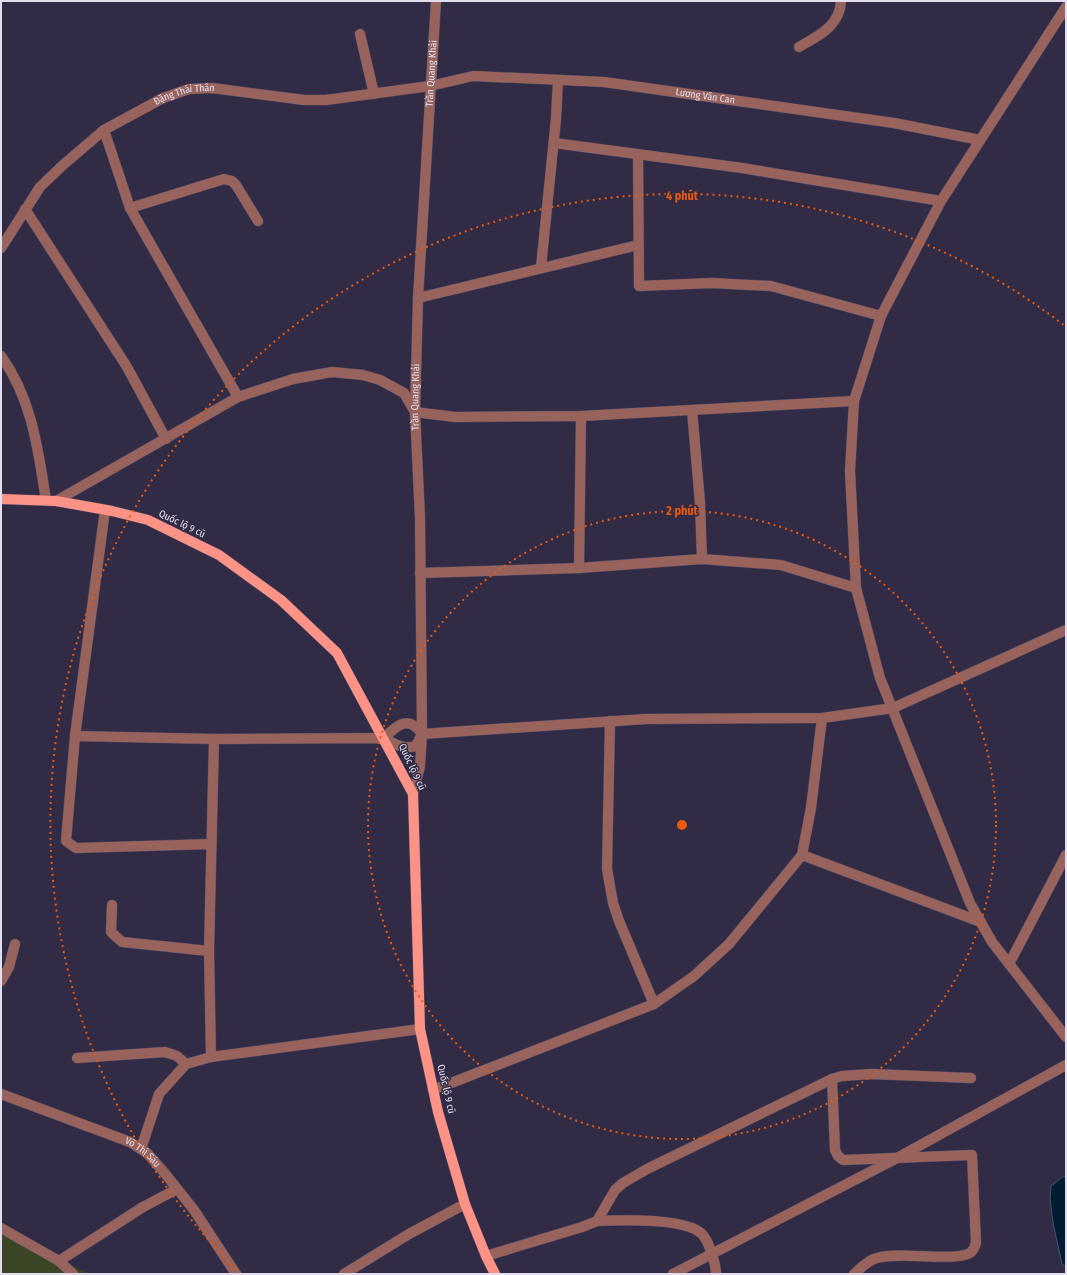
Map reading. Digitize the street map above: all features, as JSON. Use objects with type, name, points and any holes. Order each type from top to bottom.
[{"type":"main road","name":"Quốc lộ 9 cũ","points":[[1,499],[51,500],[148,520],[219,555],[281,600],[337,653],[413,794],[420,1029],[433,1090],[466,1204],[486,1256],[495,1274]]},
{"type":"street","name":"Trần Quang Khải","points":[[413,794],[420,766],[422,734],[420,518],[416,412],[418,298],[436,1]]},
{"type":"street","points":[[799,47],[830,27],[837,19],[841,8],[841,1]]},
{"type":"street","points":[[1066,7],[941,201],[881,316],[854,401],[850,471],[856,588],[880,678],[970,903],[992,942],[1066,1037]]},
{"type":"street","points":[[360,34],[374,94]]},
{"type":"street","name":"Lương Văn Can","points":[[430,86],[473,76],[604,82],[894,123],[980,140]]},
{"type":"street","points":[[541,267],[554,144],[558,80]]},
{"type":"street","name":"Đặng Thái Thân","points":[[2,244],[40,187],[63,165],[104,130],[164,98],[189,89],[206,88],[304,100],[326,100],[430,86]]},
{"type":"street","points":[[104,130],[130,208],[238,397]]},
{"type":"street","points":[[554,144],[742,168],[941,201]]},
{"type":"street","points":[[638,154],[639,286],[712,283],[771,286],[881,316]]},
{"type":"street","points":[[130,208],[224,178],[232,181],[236,185],[258,221]]},
{"type":"street","points":[[25,209],[127,367],[166,439]]},
{"type":"street","points":[[418,298],[541,267],[638,245]]},
{"type":"street","points":[[1,356],[17,384],[27,406],[51,500],[166,439],[238,397],[293,379],[332,372],[363,374],[380,380],[404,393],[416,412],[455,417],[581,416],[854,401]]},
{"type":"street","points":[[692,410],[700,503],[702,559]]},
{"type":"street","points":[[579,568],[581,416]]},
{"type":"street","points":[[105,510],[75,736],[65,838],[69,845],[76,848],[211,844]]},
{"type":"street","points":[[420,573],[579,568],[702,559],[781,565],[856,588]]},
{"type":"street","points":[[422,734],[646,719],[822,718],[893,708],[1066,630]]},
{"type":"street","points":[[433,1090],[654,1004],[694,976],[729,944],[802,855],[811,808],[822,718]]},
{"type":"street","points":[[610,721],[607,868],[613,903],[654,1004]]},
{"type":"street","points":[[384,738],[396,726],[408,722],[416,725],[422,734]]},
{"type":"street","points":[[75,736],[214,739],[384,738],[398,746],[408,748],[416,746],[422,734]]},
{"type":"street","points":[[211,1057],[209,951],[214,739]]},
{"type":"street","points":[[802,855],[981,922]]},
{"type":"street","points":[[1009,964],[1066,855]]},
{"type":"street","points":[[112,905],[111,932],[122,942],[209,951]]},
{"type":"street","points":[[1,982],[8,967],[15,944]]},
{"type":"street","points":[[141,1149],[159,1094],[186,1064],[211,1057],[420,1029]]},
{"type":"street","points":[[77,1058],[165,1052],[177,1056],[186,1064]]},
{"type":"street","points":[[672,1274],[897,1158],[1066,1065]]},
{"type":"street","points":[[597,1221],[615,1190],[623,1182],[832,1079],[842,1076],[871,1074],[971,1078]]},
{"type":"street","points":[[832,1079],[835,1150],[838,1156],[843,1160],[972,1154],[976,1243],[972,1251],[963,1255],[888,1255],[875,1258],[866,1263],[854,1274]]},
{"type":"street","name":"Võ Thị Sáu","points":[[1,1094],[130,1142],[147,1153],[194,1210],[236,1274]]},
{"type":"street","points":[[59,1260],[143,1207],[177,1189]]},
{"type":"street","points":[[344,1274],[409,1234],[466,1204]]},
{"type":"street","points":[[486,1256],[582,1227],[597,1221],[623,1220],[661,1222],[686,1226],[702,1234],[711,1254],[716,1274]]},
{"type":"street","points":[[1,1228],[59,1260],[74,1274]]},
{"type":"green space","points":[[1,1234],[90,1274],[1,1274]]},
{"type":"water","points":[[1064,1176],[1066,1177],[1066,1267],[1062,1264],[1053,1223],[1050,1199],[1051,1186]]}]
